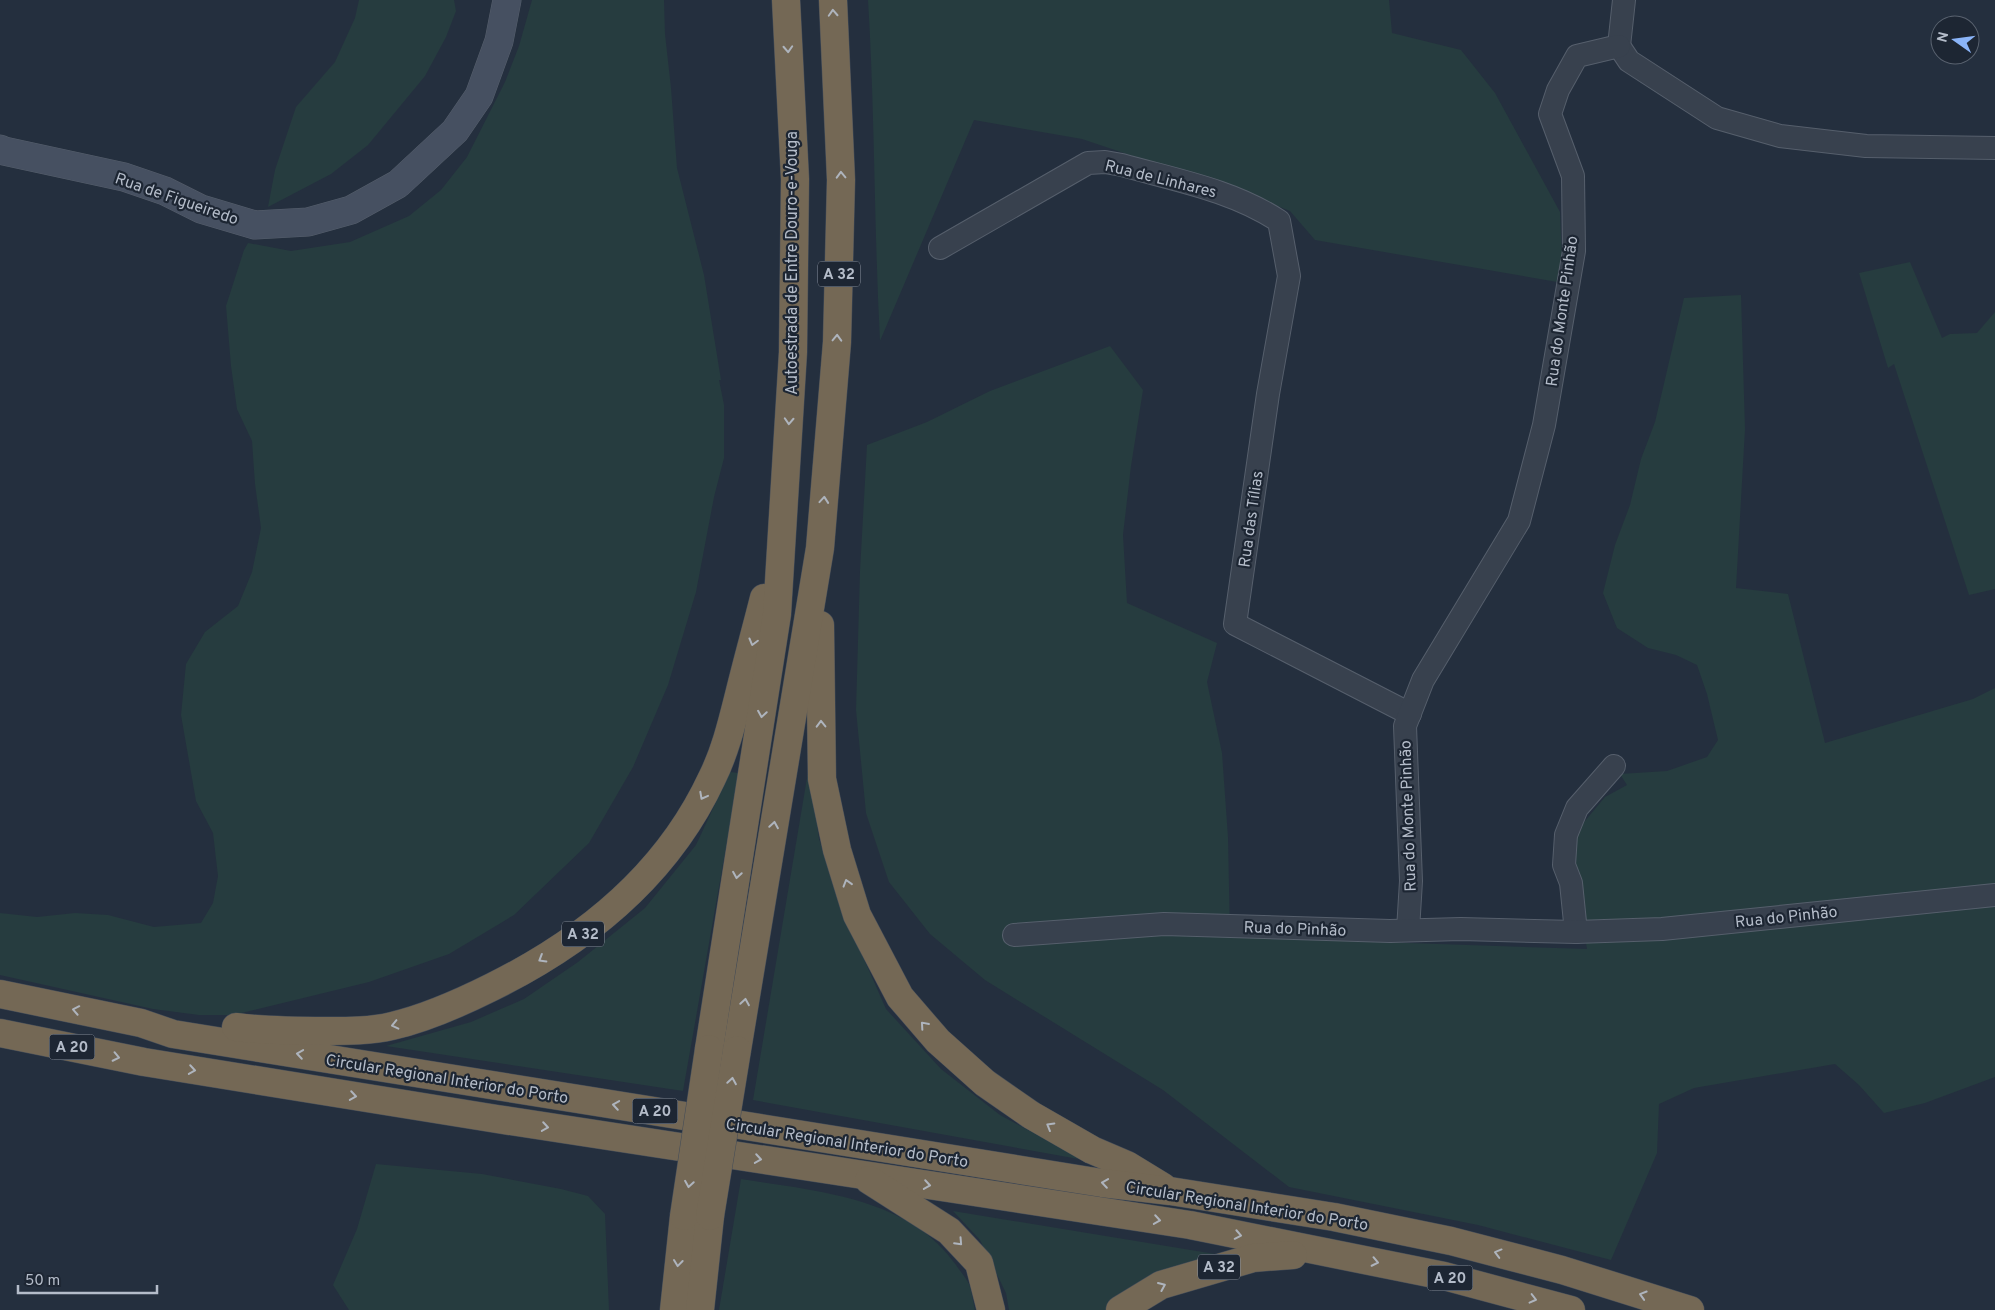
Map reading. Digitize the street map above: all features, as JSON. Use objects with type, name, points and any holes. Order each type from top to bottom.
[{"type":"highway","name":"Autoestrada de Entre Douro-e-Vouga","points":[[783,527],[793,352],[795,178],[786,0]]},
{"type":"highway","name":"A 32","points":[[674,1310],[737,1050],[820,548],[837,342],[841,180],[833,0]]},
{"type":"highway","name":"A 32","points":[[141,1022],[174,1017],[250,1029],[297,1031],[352,1031],[390,1027],[422,1018],[466,1000],[508,979],[584,934],[621,903],[657,864],[690,820],[712,778],[728,736],[783,527]]},
{"type":"highway","name":"A 32","points":[[700,1310],[697,1216],[709,1049],[777,614],[783,527]]},
{"type":"highway","name":"A 32","points":[[820,548],[822,779],[836,850],[857,915],[900,997],[938,1041],[985,1083],[1031,1115],[1092,1150],[1126,1165],[1170,1191]]},
{"type":"highway","name":"Circular Regional Interior do Porto","points":[[0,994],[141,1022],[183,1035],[1102,1183],[1170,1191],[1334,1217],[1451,1240],[1562,1270],[1690,1310]]},
{"type":"highway","name":"Circular Regional Interior do Porto","points":[[0,1032],[154,1064],[497,1119],[1190,1225],[1444,1276],[1571,1310]]},
{"type":"highway","points":[[862,1175],[949,1231],[979,1263],[991,1310]]},
{"type":"highway","name":"A 32","points":[[1120,1310],[1160,1285],[1208,1270],[1253,1258],[1327,1252]]},
{"type":"street","name":"Rua de Figueiredo","points":[[0,149],[4,152],[124,177],[165,192],[201,209],[255,225],[308,222],[352,210],[398,184],[455,131],[478,96],[499,42],[507,0]]},
{"type":"street","points":[[1624,0],[1619,46],[1629,61],[1717,118],[1780,136],[1866,146],[1995,148]]},
{"type":"street","name":"Rua do Monte Pinhão","points":[[1408,930],[1410,881],[1404,726],[1423,680],[1519,521],[1544,425],[1574,251],[1573,176],[1550,114],[1558,90],[1577,56],[1619,46]]},
{"type":"street","name":"Rua de Linhares","points":[[940,248],[1088,163],[1105,162],[1122,165],[1233,197],[1258,207],[1278,221]]},
{"type":"street","name":"Rua das Tílias","points":[[1278,221],[1289,276],[1268,394],[1235,624],[1410,714]]},
{"type":"street","points":[[1576,932],[1571,883],[1564,865],[1566,836],[1577,808],[1614,766]]},
{"type":"street","name":"Rua do Pinhão","points":[[1014,935],[1164,924],[1390,931],[1461,929],[1576,932],[1662,929],[1995,895]]},
{"type":"green space","points":[[359,0],[454,0],[456,11],[446,37],[425,76],[368,145],[331,174],[268,207],[275,170],[296,107],[335,62],[355,18]]},
{"type":"green space","points":[[532,0],[664,0],[665,34],[677,168],[704,275],[721,380],[719,380],[724,405],[724,458],[714,497],[696,592],[668,685],[633,767],[589,843],[514,915],[449,954],[369,982],[233,1015],[199,1015],[153,1009],[0,975],[0,913],[37,917],[75,913],[108,915],[154,927],[201,923],[213,903],[218,876],[213,833],[196,801],[181,715],[186,664],[205,632],[238,606],[252,572],[261,528],[252,441],[237,409],[226,306],[244,250],[248,243],[291,251],[350,242],[409,216],[441,190],[467,157],[505,82],[519,46]]},
{"type":"green space","points":[[868,0],[1389,0],[1392,33],[1461,50],[1495,93],[1560,212],[1563,283],[1315,240],[1290,211],[1252,196],[1082,139],[974,120],[880,341]]},
{"type":"green space","points":[[1910,262],[1942,338],[1950,334],[1977,333],[1995,312],[1995,589],[1969,595],[1894,364],[1888,368],[1859,273]]},
{"type":"green space","points":[[1741,295],[1745,429],[1736,588],[1788,594],[1825,743],[1973,699],[1995,688],[1995,1077],[1925,1103],[1884,1113],[1859,1085],[1835,1064],[1694,1088],[1659,1104],[1657,1153],[1611,1260],[1478,1225],[1289,1187],[1163,1090],[985,980],[930,934],[889,882],[866,813],[856,710],[860,571],[867,445],[927,422],[990,391],[1110,346],[1143,390],[1131,466],[1123,535],[1127,603],[1217,643],[1207,682],[1222,753],[1228,837],[1230,937],[1587,949],[1574,875],[1575,833],[1605,797],[1627,785],[1620,774],[1667,771],[1707,757],[1718,740],[1707,694],[1697,665],[1676,655],[1648,648],[1617,628],[1603,593],[1615,545],[1630,505],[1641,459],[1655,422],[1684,298]]},
{"type":"green space","points":[[809,766],[819,839],[849,925],[886,1009],[941,1069],[1000,1115],[1084,1160],[753,1100]]},
{"type":"green space","points":[[730,772],[739,773],[683,1091],[386,1046],[471,1022],[524,999],[578,962],[645,908],[696,845]]},
{"type":"green space","points":[[376,1164],[482,1174],[588,1196],[605,1214],[609,1310],[349,1310],[333,1285],[357,1229]]},
{"type":"green space","points":[[741,1179],[800,1188],[859,1201],[887,1211],[913,1225],[936,1242],[965,1277],[969,1284],[975,1310],[719,1310]]},
{"type":"green space","points":[[953,1211],[1215,1254],[1157,1278],[1109,1310],[1009,1310],[1006,1293],[980,1240]]}]
